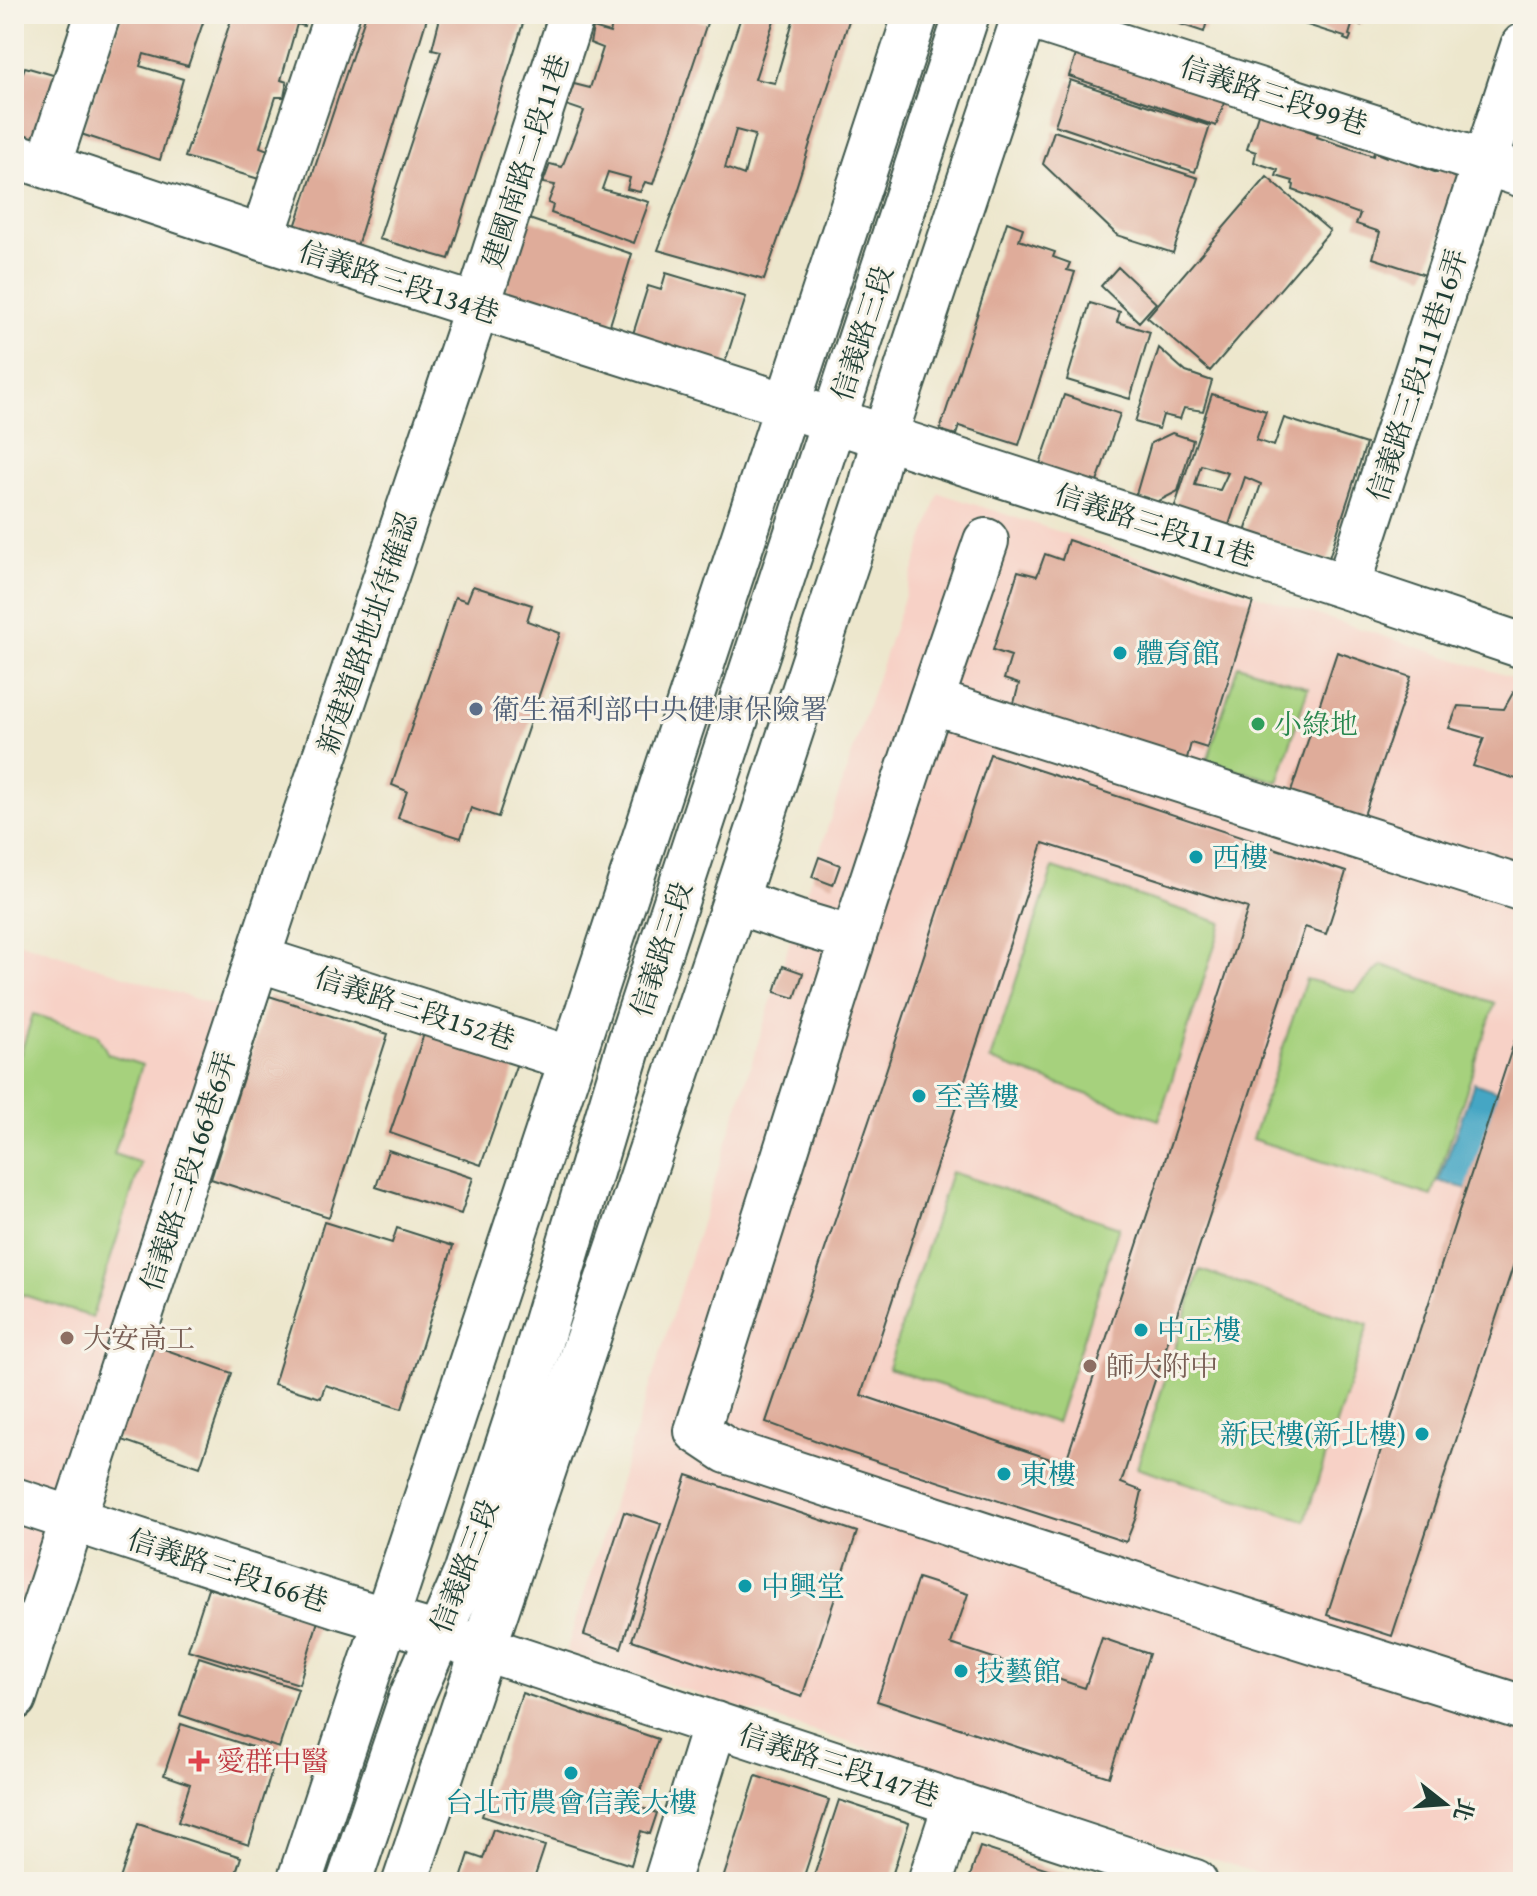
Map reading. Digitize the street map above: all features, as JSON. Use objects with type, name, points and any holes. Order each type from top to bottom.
[{"type":"street","points":[[31,160],[98,14]]},
{"type":"street","points":[[262,238],[337,14]]},
{"type":"street","name":"建國南路二段11巷","points":[[477,307],[572,14]]},
{"type":"street","name":"信義路三段","points":[[299,1882],[916,14]]},
{"type":"street","name":"信義路三段","points":[[349,1882],[402,1724],[466,1573],[521,1405],[630,1042],[967,14]]},
{"type":"street","name":"信義路三段","points":[[405,1882],[735,901],[1024,14]]},
{"type":"street","name":"信義路三段99巷","points":[[1024,14],[1505,169]]},
{"type":"street","name":"信義路三段111巷16弄","points":[[1347,587],[1505,169],[1523,46]]},
{"type":"street","name":"信義路三段134巷","points":[[31,160],[477,307],[590,357],[786,405]]},
{"type":"street","name":"新建道路地址待確認","points":[[258,959],[477,307]]},
{"type":"street","name":"信義路三段111巷","points":[[786,405],[1523,646]]},
{"type":"street","points":[[986,541],[853,939],[697,1431],[727,1451],[1523,1708]]},
{"type":"street","points":[[931,701],[1523,889]]},
{"type":"street","points":[[735,901],[853,939]]},
{"type":"street","name":"信義路三段152巷","points":[[258,959],[572,1059]]},
{"type":"street","name":"信義路三段166巷6弄","points":[[14,1698],[258,959]]},
{"type":"street","name":"信義路三段166巷","points":[[14,1500],[438,1635]]},
{"type":"street","name":"信義路三段147巷","points":[[438,1635],[956,1803],[1178,1879]]},
{"type":"street","points":[[666,1882],[715,1724]]},
{"type":"street","points":[[930,1882],[956,1803]]},
{"type":"shaded area","name":"師大附中","points":[[939,493],[1523,681],[1523,1882],[1285,1882],[566,1652],[796,922]]},
{"type":"shaded area","name":"大安高工","points":[[14,940],[227,1009],[14,1667]]},
{"type":"green space","name":"小綠地","points":[[1238,665],[1308,688],[1278,782],[1207,761]]},
{"type":"green space","points":[[1053,868],[1222,923],[1159,1120],[990,1060]]},
{"type":"green space","points":[[1382,965],[1495,1003],[1432,1196],[1252,1139],[1306,979],[1355,992]]},
{"type":"green space","points":[[33,1014],[97,1034],[108,1054],[142,1065],[114,1154],[141,1163],[92,1317],[14,1292],[14,1075]]},
{"type":"green space","points":[[951,1172],[1119,1227],[1056,1423],[888,1368]]},
{"type":"green space","points":[[1200,1270],[1368,1325],[1305,1521],[1137,1467]]},
{"type":"water","points":[[1474,1083],[1499,1092],[1468,1189],[1439,1181]]},
{"type":"building","points":[[122,14],[206,14],[188,66],[144,54],[140,66],[183,79],[160,160],[81,134]]},
{"type":"building","points":[[233,14],[307,14],[304,26],[297,24],[281,80],[287,82],[284,97],[276,97],[260,147],[268,150],[259,179],[185,157]]},
{"type":"building","points":[[366,14],[416,14],[427,18],[357,246],[295,227]]},
{"type":"building","points":[[441,14],[526,14],[449,259],[379,239],[441,51],[432,49]]},
{"type":"building","points":[[615,14],[680,14],[707,23],[653,184],[645,182],[640,192],[627,189],[630,178],[608,172],[602,189],[649,202],[634,243],[551,213],[553,205],[548,203],[555,185],[543,183],[550,164],[562,167],[584,111],[566,105],[574,84],[590,88],[603,48],[590,43],[593,28],[610,33]]},
{"type":"building","points":[[742,14],[776,14],[755,79],[775,83],[795,14],[851,14],[764,280],[658,250]],"holes":[[[736,130],[755,135],[744,175],[725,168]]]},
{"type":"building","points":[[1150,14],[1209,14],[1204,32]]},
{"type":"building","points":[[1266,14],[1364,14],[1361,25],[1353,22],[1349,41],[1345,37]]},
{"type":"building","points":[[1079,46],[1226,97],[1216,126],[1069,76]]},
{"type":"building","points":[[25,67],[60,77],[37,139],[14,132],[14,96]]},
{"type":"building","points":[[1070,80],[1210,126],[1195,172],[1055,125]]},
{"type":"building","points":[[1260,108],[1307,124],[1306,130],[1318,134],[1317,137],[1373,156],[1374,152],[1386,157],[1387,154],[1437,173],[1440,167],[1463,175],[1425,275],[1373,258],[1380,232],[1356,224],[1360,214],[1293,190],[1293,181],[1276,176],[1278,170],[1254,162],[1256,152],[1247,149]]},
{"type":"building","points":[[1054,131],[1198,178],[1173,253],[1117,235],[1043,164]]},
{"type":"building","points":[[1267,177],[1330,231],[1210,371],[1147,317]]},
{"type":"building","points":[[529,219],[632,254],[606,338],[501,303]]},
{"type":"building","points":[[1007,222],[1023,228],[1019,240],[1055,252],[1053,257],[1070,263],[1067,270],[1075,272],[1019,445],[959,426],[956,435],[940,430]]},
{"type":"building","points":[[1118,267],[1156,303],[1139,322],[1101,286]]},
{"type":"building","points":[[666,273],[746,297],[721,375],[645,344],[647,337],[633,334],[648,286],[661,290]]},
{"type":"building","points":[[1090,303],[1120,312],[1117,322],[1150,332],[1130,399],[1067,380]]},
{"type":"building","points":[[1159,348],[1186,372],[1212,381],[1203,411],[1184,408],[1180,419],[1163,415],[1159,429],[1135,422]]},
{"type":"building","points":[[1212,394],[1266,411],[1256,440],[1274,446],[1284,418],[1366,444],[1328,561],[1245,532],[1261,484],[1245,477],[1226,534],[1171,518]],"holes":[[[1201,465],[1228,473],[1220,490],[1195,485]]]},
{"type":"building","points":[[1064,395],[1120,414],[1094,491],[1037,473]]},
{"type":"building","points":[[1172,433],[1193,440],[1178,491],[1157,502],[1135,498],[1151,443]]},
{"type":"building","name":"體育館","points":[[1068,540],[1253,602],[1207,748],[1191,743],[1186,762],[1013,707],[1019,684],[1004,679],[1011,656],[993,650],[1018,571],[1037,576],[1045,554],[1062,560]]},
{"type":"building","name":"衛生福利部中央健康保險署","points":[[473,586],[532,605],[527,621],[560,633],[498,817],[471,808],[461,838],[398,818],[407,791],[392,785],[455,597],[467,601]]},
{"type":"building","points":[[1337,652],[1411,677],[1362,821],[1289,798]]},
{"type":"building","points":[[1514,691],[1523,694],[1523,781],[1473,766],[1484,738],[1449,728],[1458,706],[1504,709]]},
{"type":"building","points":[[990,754],[1346,872],[1326,934],[1305,927],[1121,1483],[1142,1491],[1126,1542],[841,1450],[766,1422]],"holes":[[[1043,843],[1248,908],[1065,1464],[861,1395]]]},
{"type":"building","points":[[819,857],[840,865],[833,885],[812,877]]},
{"type":"building","points":[[783,966],[803,973],[795,998],[775,992]]},
{"type":"building","points":[[269,996],[388,1034],[329,1217],[211,1179]]},
{"type":"building","name":"新民樓(新北樓)","points":[[1522,1018],[1523,1236],[1392,1636],[1327,1615]]},
{"type":"building","points":[[425,1031],[517,1063],[481,1165],[390,1133]]},
{"type":"building","points":[[388,1150],[473,1178],[461,1214],[376,1187]]},
{"type":"building","points":[[324,1222],[392,1243],[397,1228],[453,1246],[402,1409],[325,1385],[321,1398],[274,1384]]},
{"type":"building","points":[[144,1342],[232,1373],[200,1467],[111,1436]]},
{"type":"building","name":"中興堂","points":[[687,1475],[857,1532],[802,1697],[632,1640]]},
{"type":"building","points":[[624,1512],[661,1524],[621,1648],[584,1635]]},
{"type":"building","name":"技藝館","points":[[918,1578],[968,1594],[951,1644],[1085,1688],[1102,1638],[1149,1654],[1109,1777],[877,1701]]},
{"type":"building","points":[[208,1588],[318,1621],[299,1684],[188,1650]]},
{"type":"building","points":[[199,1657],[298,1689],[279,1748],[180,1715]]},
{"type":"building","name":"台北市農會信義大樓","points":[[522,1693],[658,1739],[635,1806],[657,1813],[650,1834],[641,1831],[631,1865],[482,1816]]},
{"type":"building","points":[[181,1724],[277,1755],[249,1845],[178,1822],[190,1784],[164,1775]]},
{"type":"building","points":[[756,1776],[829,1800],[802,1882],[722,1882]]},
{"type":"building","points":[[839,1800],[909,1823],[890,1882],[812,1882]]},
{"type":"building","points":[[138,1824],[241,1857],[233,1882],[119,1882]]},
{"type":"building","points":[[493,1829],[545,1846],[533,1882],[460,1882],[469,1854],[483,1859]]},
{"type":"building","points":[[980,1847],[1085,1881],[1085,1882],[968,1882]]},
{"type":"place","name":"體育館","points":[[1120,653]]},
{"type":"place","name":"衛生福利部中央健康保險署","points":[[476,709]]},
{"type":"place","name":"小綠地","points":[[1258,724]]},
{"type":"place","name":"西樓","points":[[1196,857]]},
{"type":"place","name":"至善樓","points":[[919,1096]]},
{"type":"place","name":"中正樓","points":[[1141,1330]]},
{"type":"place","name":"大安高工","points":[[67,1338]]},
{"type":"place","name":"師大附中","points":[[1090,1366]]},
{"type":"place","name":"新民樓(新北樓)","points":[[1422,1434]]},
{"type":"place","name":"東樓","points":[[1004,1474]]},
{"type":"place","name":"中興堂","points":[[745,1586]]},
{"type":"place","name":"技藝館","points":[[961,1671]]},
{"type":"place","name":"愛群中醫","points":[[199,1761]]},
{"type":"place","name":"台北市農會信義大樓","points":[[571,1773]]}]
